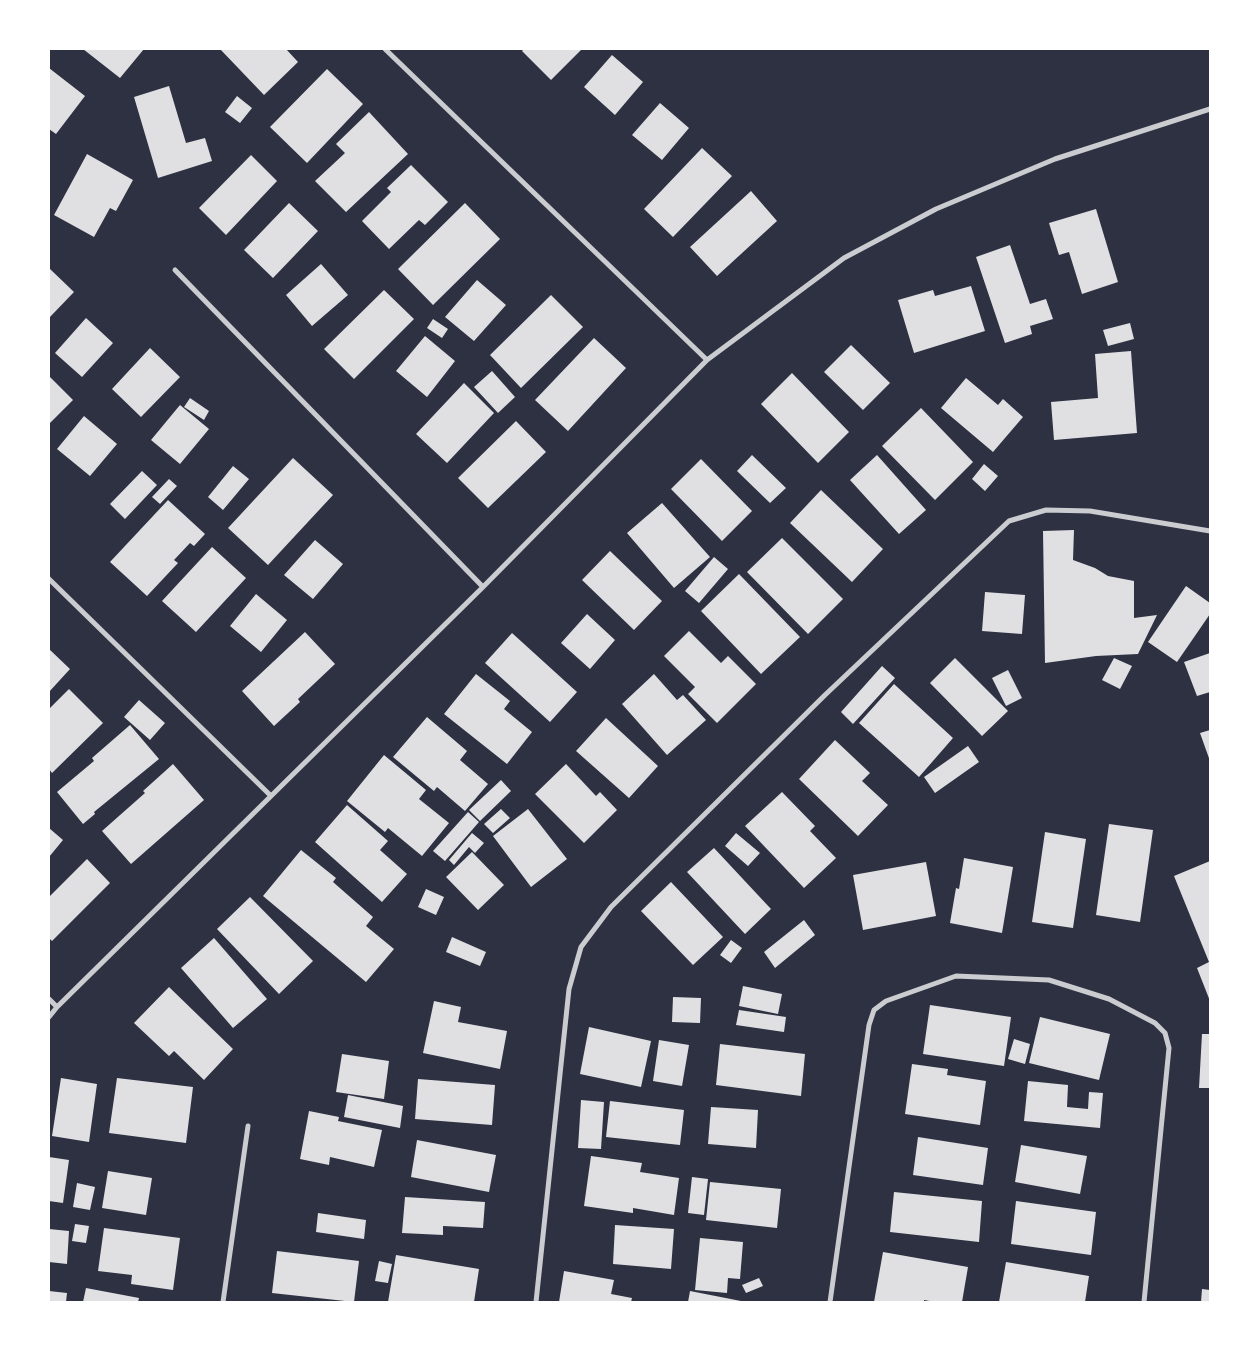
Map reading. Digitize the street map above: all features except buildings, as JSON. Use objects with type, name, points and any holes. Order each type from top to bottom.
[{"type":"street","points":[[384,49],[707,360]]},
{"type":"street","points":[[49,1017],[270,795],[483,587],[707,360],[844,258],[936,208],[1055,159],[1210,109]]},
{"type":"street","points":[[175,270],[483,587]]},
{"type":"street","points":[[536,1302],[569,990],[581,947],[611,907],[825,694],[1009,521],[1046,510],[1090,511],[1210,532]]},
{"type":"street","points":[[49,579],[270,795]]},
{"type":"street","points":[[830,1302],[869,1025],[874,1010],[886,1001],[956,976],[1049,980],[1109,999],[1155,1023],[1165,1033],[1169,1048],[1144,1302]]},
{"type":"street","points":[[49,998],[57,1007]]},
{"type":"street","points":[[223,1302],[248,1126]]}]
